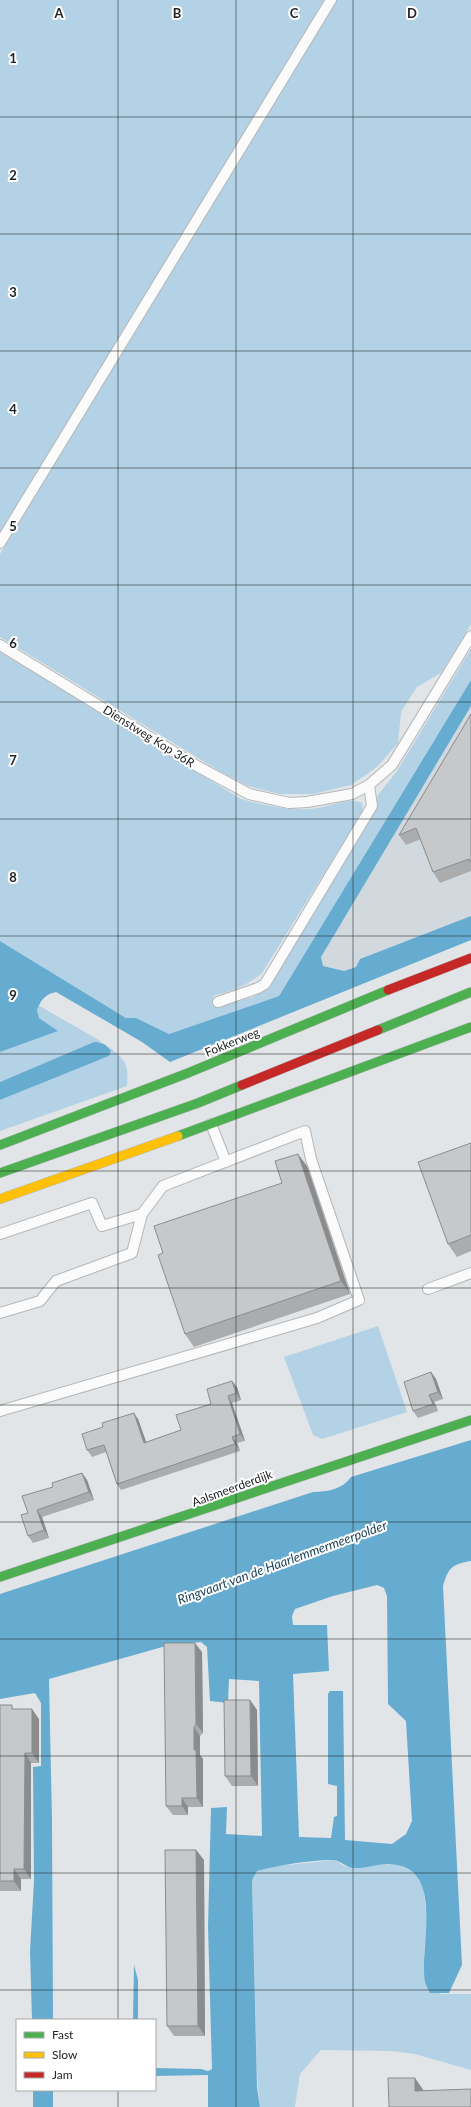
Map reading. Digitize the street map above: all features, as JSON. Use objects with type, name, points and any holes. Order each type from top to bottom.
[{"type":"main road","name":"Fokkerweg","points":[[0,1145],[188,1073],[413,980],[471,958]]},
{"type":"main road","points":[[0,1173],[198,1103],[471,992]]},
{"type":"main road","points":[[0,1199],[211,1124],[471,1027]]},
{"type":"main road","name":"Aalsmeerderdijk","points":[[0,1577],[186,1517],[338,1463],[471,1420]]},
{"type":"lane","points":[[0,544],[331,0]]},
{"type":"lane","name":"Dienstweg Kop 36R","points":[[0,645],[197,766],[249,794],[289,803],[307,802],[352,794],[369,785],[392,765],[471,636]]},
{"type":"lane","points":[[218,1002],[258,988],[265,984],[372,806],[369,785]]},
{"type":"lane","points":[[211,1124],[226,1162]]},
{"type":"lane","points":[[0,1313],[40,1301],[56,1281],[132,1254],[142,1214],[163,1186],[305,1131],[311,1159],[359,1300],[317,1318],[0,1411]]},
{"type":"lane","points":[[0,1234],[92,1203],[102,1226],[142,1214]]},
{"type":"lane","points":[[428,1289],[471,1273]]},
{"type":"shaded area","points":[[0,0],[324,0],[0,535]]},
{"type":"shaded area","points":[[337,0],[471,0],[471,624],[441,673],[417,687],[401,712],[398,743],[377,767],[351,785],[313,794],[279,794],[248,786],[221,772],[0,637],[0,554]]},
{"type":"shaded area","points":[[471,649],[471,680],[279,996],[169,1034],[136,1018],[126,1018],[0,941],[0,652],[241,799],[292,809],[313,809],[348,801],[362,803],[363,811],[262,973],[239,988],[213,996],[215,1007],[253,997],[264,989],[376,806],[378,795],[397,771]]},
{"type":"shaded area","points":[[471,706],[471,916],[360,959],[356,967],[344,971],[323,966],[321,957],[326,945]]},
{"type":"shaded area","points":[[38,1005],[102,1042],[94,1042],[0,1082],[0,1052],[57,1031],[39,1018],[37,1010]]},
{"type":"shaded area","points":[[108,1046],[125,1063],[127,1072],[127,1086],[0,1131],[0,1100],[109,1056],[111,1051]]},
{"type":"shaded area","points":[[378,1326],[407,1412],[322,1439],[313,1435],[284,1357]]},
{"type":"shaded area","points":[[335,1860],[344,1866],[355,1868],[371,1865],[398,1865],[414,1872],[423,1885],[427,1920],[424,1954],[441,1994],[471,1994],[471,2070],[415,2054],[392,2051],[321,2050],[300,2074],[295,2107],[260,2107],[257,2075],[252,1880],[257,1871],[278,1866]]},
{"type":"water","points":[[471,680],[471,706],[321,957],[323,966],[344,971],[356,967],[360,959],[471,916],[471,940],[170,1062],[142,1042],[56,992],[49,994],[44,998],[37,1010],[39,1018],[58,1031],[0,1052],[0,941],[126,1018],[136,1018],[169,1034],[279,996]]},
{"type":"water","points":[[94,1042],[104,1044],[111,1051],[109,1056],[0,1100],[0,1082]]},
{"type":"water","name":"Ringvaart van de Haarlemmermeerpolder","points":[[471,1440],[471,1561],[455,1565],[449,1571],[443,1586],[462,1965],[449,1993],[430,1993],[425,1982],[424,1968],[426,1933],[425,1897],[420,1882],[411,1871],[391,1864],[352,1868],[333,1860],[295,1863],[257,1871],[252,1880],[257,2087],[260,2107],[208,2107],[208,2075],[156,2076],[156,2068],[201,2069],[208,2071],[212,2069],[208,1927],[211,1808],[227,1807],[226,1834],[262,1836],[259,1681],[229,1679],[228,1703],[210,1701],[207,1647],[201,1642],[166,1646],[49,1679],[52,1820],[53,2019],[32,2019],[30,1951],[34,1881],[33,1767],[41,1766],[41,1703],[35,1693],[0,1699],[0,1594],[313,1492],[334,1489],[348,1481],[351,1477]],"holes":[[[377,1585],[384,1588],[387,1596],[388,1704],[406,1721],[412,1821],[406,1834],[392,1844],[345,1840],[343,1691],[330,1691],[328,1694],[328,1784],[337,1786],[337,1816],[334,1817],[331,1838],[299,1837],[293,1674],[329,1671],[327,1625],[293,1625],[292,1616],[295,1609],[333,1596]]]},
{"type":"water","points":[[134,1965],[138,1980],[138,2019],[133,2019]]},
{"type":"water","points":[[33,2091],[53,2091],[53,2107],[33,2107]]},
{"type":"building","points":[[471,714],[471,861],[470,862],[469,859],[433,872],[416,828],[399,835]]},
{"type":"building","points":[[471,1143],[471,1235],[448,1244],[418,1162]]},
{"type":"building","points":[[298,1154],[341,1281],[185,1334],[158,1255],[163,1253],[154,1226],[282,1183],[275,1161]]},
{"type":"building","points":[[431,1372],[438,1392],[429,1395],[433,1404],[413,1411],[404,1382]]},
{"type":"building","points":[[232,1381],[236,1393],[228,1396],[240,1434],[232,1437],[235,1444],[117,1484],[104,1445],[87,1450],[82,1434],[103,1427],[102,1423],[134,1413],[144,1443],[181,1430],[176,1415],[211,1404],[207,1389]]},
{"type":"building","points":[[82,1473],[89,1492],[37,1510],[44,1530],[28,1536],[21,1515],[28,1513],[22,1496],[53,1487],[52,1483]]},
{"type":"building","points":[[164,1643],[195,1643],[196,1724],[194,1727],[194,1750],[196,1750],[197,1798],[182,1798],[182,1806],[166,1806]]},
{"type":"building","points":[[224,1700],[250,1700],[251,1776],[225,1776]]},
{"type":"building","points":[[0,1705],[12,1705],[12,1709],[32,1709],[32,1753],[25,1753],[24,1869],[14,1869],[14,1881],[0,1881]]},
{"type":"building","points":[[165,1850],[196,1850],[198,2026],[167,2026]]},
{"type":"building","points":[[388,2078],[415,2078],[415,2091],[471,2089],[471,2107],[389,2107]]},
{"type":"traffic: fast","points":[[0,1145],[188,1073],[388,990]]},
{"type":"traffic: fast","points":[[378,1030],[471,992]]},
{"type":"traffic: fast","points":[[178,1136],[471,1027]]},
{"type":"traffic: fast","points":[[0,1173],[198,1103],[242,1085]]},
{"type":"traffic: fast","points":[[0,1577],[471,1420]]},
{"type":"traffic: slow","points":[[0,1199],[178,1136]]},
{"type":"traffic: jam","points":[[388,990],[471,958]]},
{"type":"traffic: jam","points":[[242,1085],[378,1030]]}]
